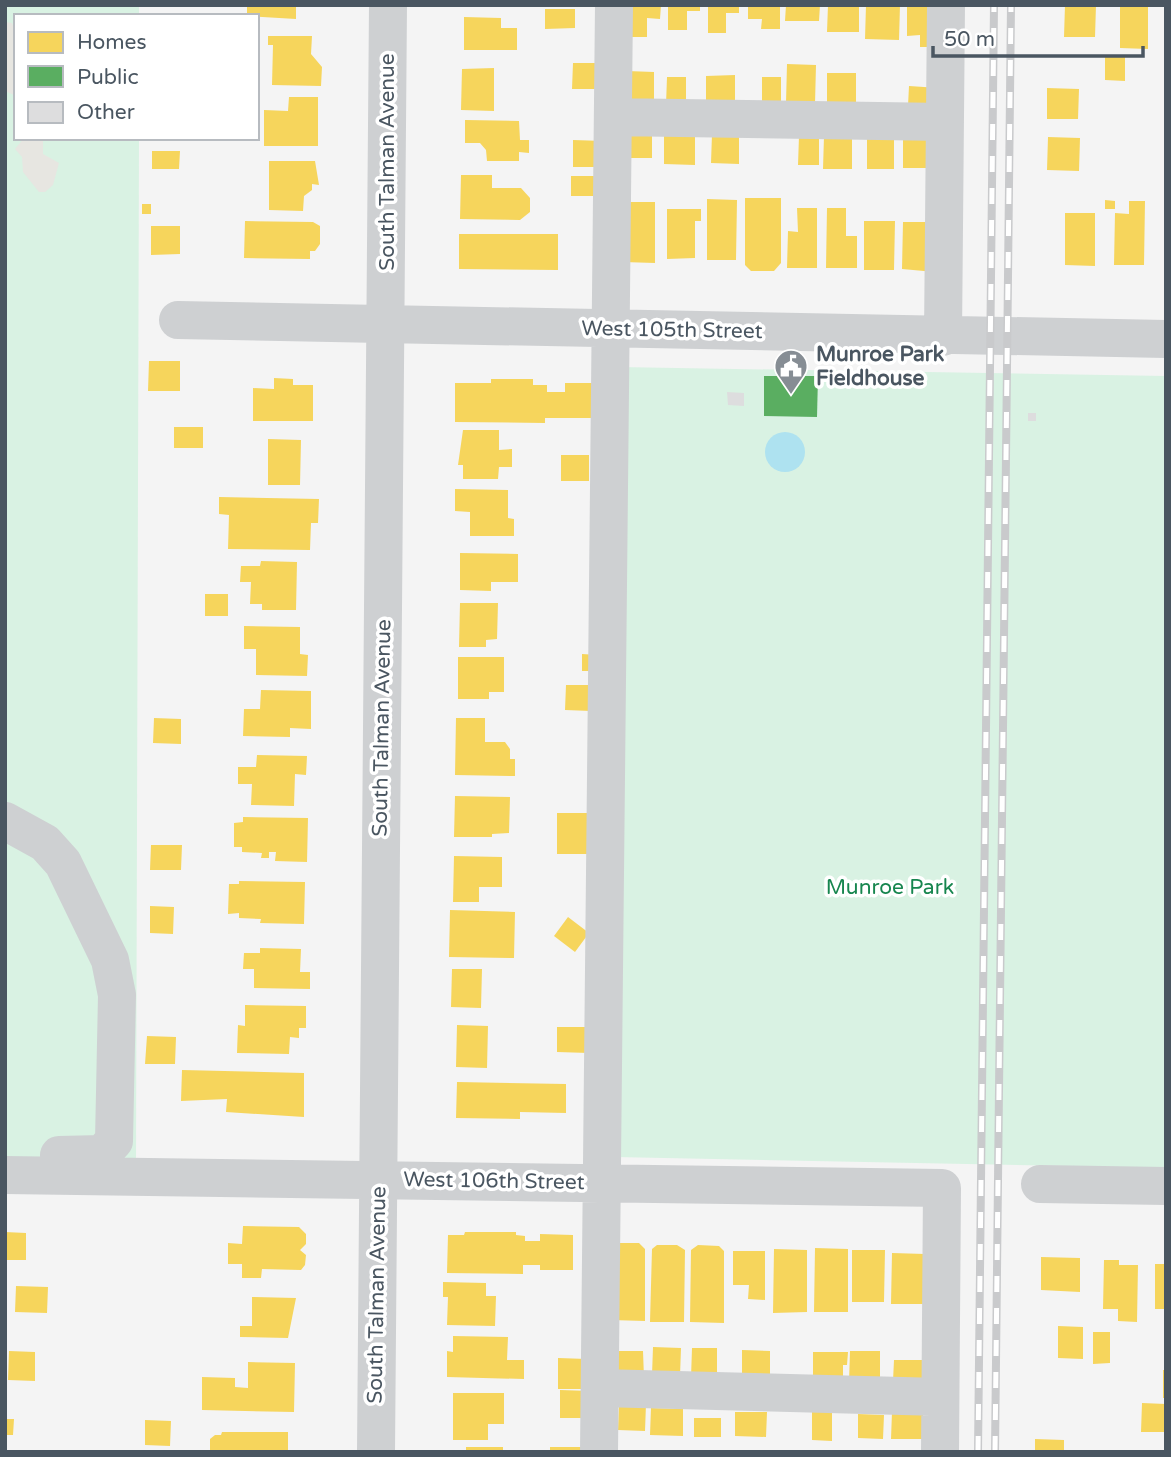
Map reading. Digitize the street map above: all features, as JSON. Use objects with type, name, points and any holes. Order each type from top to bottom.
[{"type":"street","name":"South Talman Avenue","points":[[376,1452],[388,5]]},
{"type":"street","points":[[600,1452],[614,5]]},
{"type":"street","points":[[943,337],[946,5]]},
{"type":"street","points":[[613,117],[945,122]]},
{"type":"street","name":"West 105th Street","points":[[178,320],[1166,340]]},
{"type":"street","points":[[5,821],[45,843],[63,863],[110,960],[117,995],[116,1131],[110,1149],[89,1156],[5,1155]]},
{"type":"street","name":"West 106th Street","points":[[5,1175],[942,1188],[940,1396]]},
{"type":"street","points":[[1040,1184],[1166,1186]]},
{"type":"street","points":[[600,1388],[940,1396],[940,1452]]},
{"type":"green space","points":[[5,5],[139,5],[139,14],[14,14],[14,140],[139,140],[136,1168],[5,1166]]},
{"type":"green space","name":"Munroe Park","points":[[619,367],[1166,376],[1166,1168],[614,1157]]},
{"type":"sand","points":[[5,22],[12,23],[14,28],[14,95],[5,91]]},
{"type":"sand","points":[[22,140],[43,140],[43,154],[59,163],[53,185],[45,192],[39,192],[23,172],[22,157],[15,149]]},
{"type":"water","points":[[785,432],[799,438],[805,452],[799,466],[785,472],[771,466],[765,452],[771,438]]},
{"type":"building: Homes","points":[[247,5],[296,5],[296,19],[247,14]]},
{"type":"building: Homes","points":[[629,5],[661,5],[660,19],[647,18],[647,37],[629,37]]},
{"type":"building: Homes","points":[[668,5],[700,5],[700,11],[687,11],[687,30],[668,30]]},
{"type":"building: Homes","points":[[708,5],[739,5],[739,13],[726,13],[726,33],[708,33]]},
{"type":"building: Homes","points":[[748,5],[780,5],[780,29],[761,29],[762,19],[748,19]]},
{"type":"building: Homes","points":[[786,5],[820,5],[819,21],[785,21]]},
{"type":"building: Homes","points":[[828,5],[859,5],[859,32],[827,32]]},
{"type":"building: Homes","points":[[866,5],[900,5],[899,40],[865,39]]},
{"type":"building: Homes","points":[[907,5],[940,5],[931,47],[920,47],[920,35],[907,36]]},
{"type":"building: Homes","points":[[1065,5],[1096,5],[1095,37],[1064,37]]},
{"type":"building: Homes","points":[[1120,5],[1148,5],[1148,49],[1120,48]]},
{"type":"building: Homes","points":[[545,9],[575,9],[575,28],[545,29]]},
{"type":"building: Homes","points":[[464,17],[501,18],[501,28],[517,28],[517,50],[464,50]]},
{"type":"building: Homes","points":[[268,36],[312,36],[311,54],[322,67],[321,86],[272,85],[273,45],[268,45]]},
{"type":"building: Homes","points":[[1105,55],[1125,55],[1125,81],[1105,80]]},
{"type":"building: Homes","points":[[573,63],[604,63],[603,89],[572,89]]},
{"type":"building: Homes","points":[[787,64],[816,65],[815,104],[786,103]]},
{"type":"building: Homes","points":[[494,68],[494,111],[461,110],[462,69]]},
{"type":"building: Homes","points":[[627,71],[654,72],[654,101],[627,101]]},
{"type":"building: Homes","points":[[827,73],[856,73],[856,102],[827,102]]},
{"type":"building: Homes","points":[[735,75],[735,106],[706,105],[706,76]]},
{"type":"building: Homes","points":[[667,77],[686,77],[686,105],[666,105]]},
{"type":"building: Homes","points":[[762,77],[781,77],[781,106],[762,106]]},
{"type":"building: Homes","points":[[909,86],[939,88],[938,107],[908,106]]},
{"type":"building: Homes","points":[[1047,88],[1079,89],[1078,119],[1047,119]]},
{"type":"building: Homes","points":[[289,97],[318,97],[318,146],[264,146],[264,110],[288,111]]},
{"type":"building: Homes","points":[[465,120],[519,121],[520,140],[529,140],[529,153],[519,152],[519,161],[487,161],[486,150],[480,143],[465,143]]},
{"type":"building: Homes","points":[[625,129],[652,129],[652,158],[624,158]]},
{"type":"building: Homes","points":[[712,134],[739,135],[739,164],[711,163]]},
{"type":"building: Homes","points":[[664,136],[695,136],[695,165],[664,164]]},
{"type":"building: Homes","points":[[799,136],[819,136],[819,165],[798,165]]},
{"type":"building: Homes","points":[[824,136],[852,136],[852,169],[823,169]]},
{"type":"building: Homes","points":[[1048,137],[1080,138],[1079,171],[1047,170]]},
{"type":"building: Homes","points":[[903,138],[937,138],[936,168],[903,168]]},
{"type":"building: Homes","points":[[867,139],[894,139],[894,169],[867,169]]},
{"type":"building: Homes","points":[[573,140],[603,141],[603,167],[573,167]]},
{"type":"building: Homes","points":[[152,151],[180,151],[179,169],[152,169]]},
{"type":"building: Homes","points":[[269,161],[315,161],[319,185],[312,184],[312,190],[304,196],[303,211],[269,210]]},
{"type":"building: Homes","points":[[461,175],[492,175],[492,188],[521,188],[530,198],[530,212],[520,220],[460,219]]},
{"type":"building: Homes","points":[[571,176],[599,176],[599,196],[571,196]]},
{"type":"building: Homes","points":[[745,198],[781,198],[781,263],[774,271],[751,271],[745,265]]},
{"type":"building: Homes","points":[[707,199],[737,200],[736,260],[707,260]]},
{"type":"building: Homes","points":[[1105,200],[1115,201],[1115,209],[1105,209]]},
{"type":"building: Homes","points":[[1129,201],[1145,201],[1144,265],[1114,265],[1115,213],[1129,214]]},
{"type":"building: Homes","points":[[623,202],[655,202],[655,263],[623,262]]},
{"type":"building: Homes","points":[[142,204],[151,204],[151,214],[142,214]]},
{"type":"building: Homes","points":[[797,208],[817,208],[817,268],[787,268],[788,231],[798,232]]},
{"type":"building: Homes","points":[[827,208],[846,208],[846,236],[857,236],[857,268],[826,268]]},
{"type":"building: Homes","points":[[667,209],[701,209],[701,221],[695,221],[695,258],[667,259]]},
{"type":"building: Homes","points":[[1065,213],[1095,213],[1095,266],[1065,265]]},
{"type":"building: Homes","points":[[245,221],[313,222],[320,226],[320,244],[315,251],[310,251],[310,259],[244,258]]},
{"type":"building: Homes","points":[[864,221],[895,221],[894,270],[864,270]]},
{"type":"building: Homes","points":[[903,222],[935,222],[935,272],[902,269]]},
{"type":"building: Homes","points":[[151,226],[180,226],[180,254],[151,255]]},
{"type":"building: Homes","points":[[459,234],[558,234],[558,270],[459,269]]},
{"type":"building: Homes","points":[[149,361],[180,361],[180,391],[148,391]]},
{"type":"building: Homes","points":[[274,378],[293,379],[293,385],[313,385],[313,421],[253,421],[253,388],[274,389]]},
{"type":"building: Homes","points":[[491,379],[533,379],[533,385],[547,385],[547,392],[565,392],[565,383],[603,383],[602,418],[545,418],[545,423],[455,422],[455,383],[491,383]]},
{"type":"building: Homes","points":[[174,427],[203,427],[203,448],[174,448]]},
{"type":"building: Homes","points":[[463,430],[499,430],[499,450],[512,449],[512,467],[499,467],[498,479],[463,479],[463,465],[458,465]]},
{"type":"building: Homes","points":[[268,439],[301,440],[300,485],[268,485]]},
{"type":"building: Homes","points":[[561,455],[589,455],[589,481],[561,481]]},
{"type":"building: Homes","points":[[455,489],[508,490],[508,518],[514,519],[514,536],[470,536],[470,512],[455,511]]},
{"type":"building: Homes","points":[[219,497],[319,499],[318,523],[311,523],[310,550],[228,549],[229,515],[219,514]]},
{"type":"building: Homes","points":[[460,553],[518,554],[518,582],[491,582],[491,591],[460,590]]},
{"type":"building: Homes","points":[[261,561],[297,562],[296,610],[262,610],[262,604],[250,604],[251,582],[240,582],[241,566],[260,566]]},
{"type":"building: Homes","points":[[205,594],[228,594],[228,616],[205,616]]},
{"type":"building: Homes","points":[[460,603],[498,603],[497,639],[486,640],[486,647],[459,647]]},
{"type":"building: Homes","points":[[244,626],[300,627],[300,654],[308,655],[307,676],[256,675],[256,649],[244,649]]},
{"type":"building: Homes","points":[[582,654],[598,655],[598,671],[582,671]]},
{"type":"building: Homes","points":[[458,657],[504,657],[504,692],[489,692],[489,699],[458,699]]},
{"type":"building: Homes","points":[[566,685],[591,685],[591,711],[565,710]]},
{"type":"building: Homes","points":[[261,690],[311,691],[311,729],[290,728],[290,737],[243,736],[244,709],[260,709]]},
{"type":"building: Homes","points":[[154,718],[181,719],[181,744],[153,743]]},
{"type":"building: Homes","points":[[456,718],[485,718],[485,742],[505,742],[510,749],[510,759],[515,759],[515,776],[455,775]]},
{"type":"building: Homes","points":[[257,755],[307,756],[306,775],[295,774],[294,806],[251,805],[252,784],[238,784],[238,767],[256,767]]},
{"type":"building: Homes","points":[[455,796],[510,797],[509,833],[492,834],[492,837],[454,837]]},
{"type":"building: Homes","points":[[557,813],[590,813],[590,854],[557,854]]},
{"type":"building: Homes","points":[[243,817],[308,818],[307,862],[275,861],[276,852],[269,852],[269,858],[261,858],[262,853],[242,852],[242,847],[234,847],[234,823],[243,822]]},
{"type":"building: Homes","points":[[151,845],[182,845],[181,870],[150,870]]},
{"type":"building: Homes","points":[[454,856],[502,857],[502,887],[479,887],[479,902],[453,902]]},
{"type":"building: Homes","points":[[239,881],[305,882],[304,924],[260,923],[261,919],[239,918],[239,913],[228,914],[229,884],[239,884]]},
{"type":"building: Homes","points":[[150,906],[174,907],[173,934],[150,933]]},
{"type":"building: Homes","points":[[450,910],[515,912],[514,958],[449,957]]},
{"type":"building: Homes","points":[[568,917],[589,933],[575,952],[554,936]]},
{"type":"building: Homes","points":[[260,948],[301,949],[300,972],[310,972],[310,989],[254,988],[254,969],[243,969],[244,953],[260,953]]},
{"type":"building: Homes","points":[[452,969],[482,969],[481,1008],[451,1007]]},
{"type":"building: Homes","points":[[245,1005],[306,1006],[306,1028],[299,1028],[299,1038],[290,1037],[289,1054],[237,1053],[238,1025],[245,1026]]},
{"type":"building: Homes","points":[[457,1025],[488,1026],[487,1068],[456,1067]]},
{"type":"building: Homes","points":[[557,1027],[589,1027],[589,1053],[557,1052]]},
{"type":"building: Homes","points":[[147,1036],[176,1037],[175,1064],[145,1064]]},
{"type":"building: Homes","points":[[182,1070],[304,1073],[304,1117],[226,1112],[227,1099],[181,1101]]},
{"type":"building: Homes","points":[[457,1082],[566,1084],[566,1113],[520,1112],[520,1119],[456,1118]]},
{"type":"building: Homes","points":[[243,1226],[299,1227],[306,1234],[306,1244],[300,1250],[306,1255],[305,1265],[301,1270],[262,1269],[261,1278],[242,1278],[242,1264],[228,1264],[228,1243],[242,1244]]},
{"type":"building: Homes","points":[[5,1232],[26,1233],[26,1260],[5,1260]]},
{"type":"building: Homes","points":[[465,1232],[516,1232],[516,1235],[525,1236],[525,1241],[540,1241],[540,1234],[573,1235],[573,1270],[540,1270],[540,1265],[523,1265],[523,1274],[447,1273],[448,1235],[464,1235]]},
{"type":"building: Homes","points":[[618,1243],[639,1243],[645,1249],[645,1321],[611,1320]]},
{"type":"building: Homes","points":[[657,1245],[677,1245],[685,1250],[684,1322],[650,1322],[652,1249]]},
{"type":"building: Homes","points":[[698,1245],[719,1246],[724,1251],[724,1323],[690,1322],[691,1250]]},
{"type":"building: Homes","points":[[815,1248],[848,1249],[848,1312],[814,1312]]},
{"type":"building: Homes","points":[[774,1249],[807,1250],[807,1312],[773,1313]]},
{"type":"building: Homes","points":[[852,1250],[885,1250],[884,1302],[852,1302]]},
{"type":"building: Homes","points":[[733,1251],[765,1251],[765,1300],[748,1299],[749,1285],[733,1285]]},
{"type":"building: Homes","points":[[892,1253],[925,1254],[925,1304],[891,1304]]},
{"type":"building: Homes","points":[[1041,1257],[1080,1258],[1080,1292],[1041,1290]]},
{"type":"building: Homes","points":[[1104,1260],[1119,1260],[1119,1265],[1138,1265],[1137,1322],[1118,1321],[1118,1309],[1103,1309]]},
{"type":"building: Homes","points":[[1155,1264],[1166,1264],[1166,1309],[1155,1309]]},
{"type":"building: Homes","points":[[443,1282],[486,1283],[486,1296],[496,1296],[495,1326],[447,1325],[448,1297],[443,1297]]},
{"type":"building: Homes","points":[[16,1286],[48,1287],[47,1313],[15,1312]]},
{"type":"building: Homes","points":[[252,1297],[296,1298],[288,1338],[240,1337],[240,1326],[252,1326]]},
{"type":"building: Homes","points":[[1058,1326],[1083,1327],[1083,1359],[1058,1358]]},
{"type":"building: Homes","points":[[1093,1332],[1110,1332],[1110,1363],[1093,1364]]},
{"type":"building: Homes","points":[[453,1336],[508,1337],[507,1360],[524,1360],[524,1379],[447,1377],[447,1351],[453,1352]]},
{"type":"building: Homes","points":[[653,1347],[681,1348],[680,1376],[652,1375]]},
{"type":"building: Homes","points":[[692,1348],[717,1348],[717,1378],[691,1378]]},
{"type":"building: Homes","points":[[742,1350],[770,1351],[770,1381],[742,1381]]},
{"type":"building: Homes","points":[[9,1351],[35,1352],[35,1381],[8,1380]]},
{"type":"building: Homes","points":[[612,1351],[643,1351],[644,1378],[612,1377]]},
{"type":"building: Homes","points":[[850,1351],[880,1351],[880,1383],[849,1382]]},
{"type":"building: Homes","points":[[813,1352],[848,1352],[847,1365],[843,1365],[843,1382],[813,1382]]},
{"type":"building: Homes","points":[[558,1358],[587,1359],[587,1389],[558,1389]]},
{"type":"building: Homes","points":[[894,1360],[924,1360],[923,1382],[893,1381]]},
{"type":"building: Homes","points":[[248,1362],[295,1363],[294,1412],[202,1410],[202,1377],[235,1378],[235,1387],[248,1388]]},
{"type":"building: Homes","points":[[1163,1370],[1166,1370],[1166,1398],[1163,1398]]},
{"type":"building: Homes","points":[[560,1390],[590,1391],[589,1418],[560,1418]]},
{"type":"building: Homes","points":[[453,1393],[504,1393],[504,1424],[488,1424],[488,1440],[453,1440]]},
{"type":"building: Homes","points":[[1142,1403],[1166,1404],[1166,1432],[1141,1432]]},
{"type":"building: Homes","points":[[619,1404],[646,1404],[645,1431],[618,1430]]},
{"type":"building: Homes","points":[[651,1408],[683,1409],[683,1436],[650,1435]]},
{"type":"building: Homes","points":[[812,1410],[832,1411],[832,1441],[812,1440]]},
{"type":"building: Homes","points":[[735,1412],[767,1412],[766,1437],[735,1436]]},
{"type":"building: Homes","points":[[892,1412],[923,1412],[923,1439],[891,1439]]},
{"type":"building: Homes","points":[[858,1414],[884,1415],[883,1439],[858,1438]]},
{"type":"building: Homes","points":[[694,1418],[721,1418],[721,1437],[694,1437]]},
{"type":"building: Homes","points":[[5,1419],[14,1419],[13,1435],[5,1435]]},
{"type":"building: Homes","points":[[145,1420],[171,1421],[170,1446],[145,1445]]},
{"type":"building: Homes","points":[[222,1432],[288,1432],[288,1452],[210,1452],[210,1439]]},
{"type":"building: Homes","points":[[1035,1439],[1064,1440],[1064,1452],[1035,1452]]},
{"type":"building: Homes","points":[[466,1447],[503,1447],[503,1452],[466,1452]]},
{"type":"building: Homes","points":[[550,1447],[585,1447],[585,1452],[550,1452]]},
{"type":"building: Public","name":"Munroe Park Fieldhouse","points":[[764,376],[818,376],[817,417],[764,416]]},
{"type":"building: Other","points":[[727,392],[744,393],[744,406],[728,405]]},
{"type":"building: Other","points":[[1028,413],[1036,413],[1036,421],[1028,421]]},
{"type":"railway","points":[[978,1452],[994,5]]},
{"type":"railway","points":[[995,1452],[1011,5]]},
{"type":"place","name":"Munroe Park Fieldhouse","points":[[791,396]]}]
